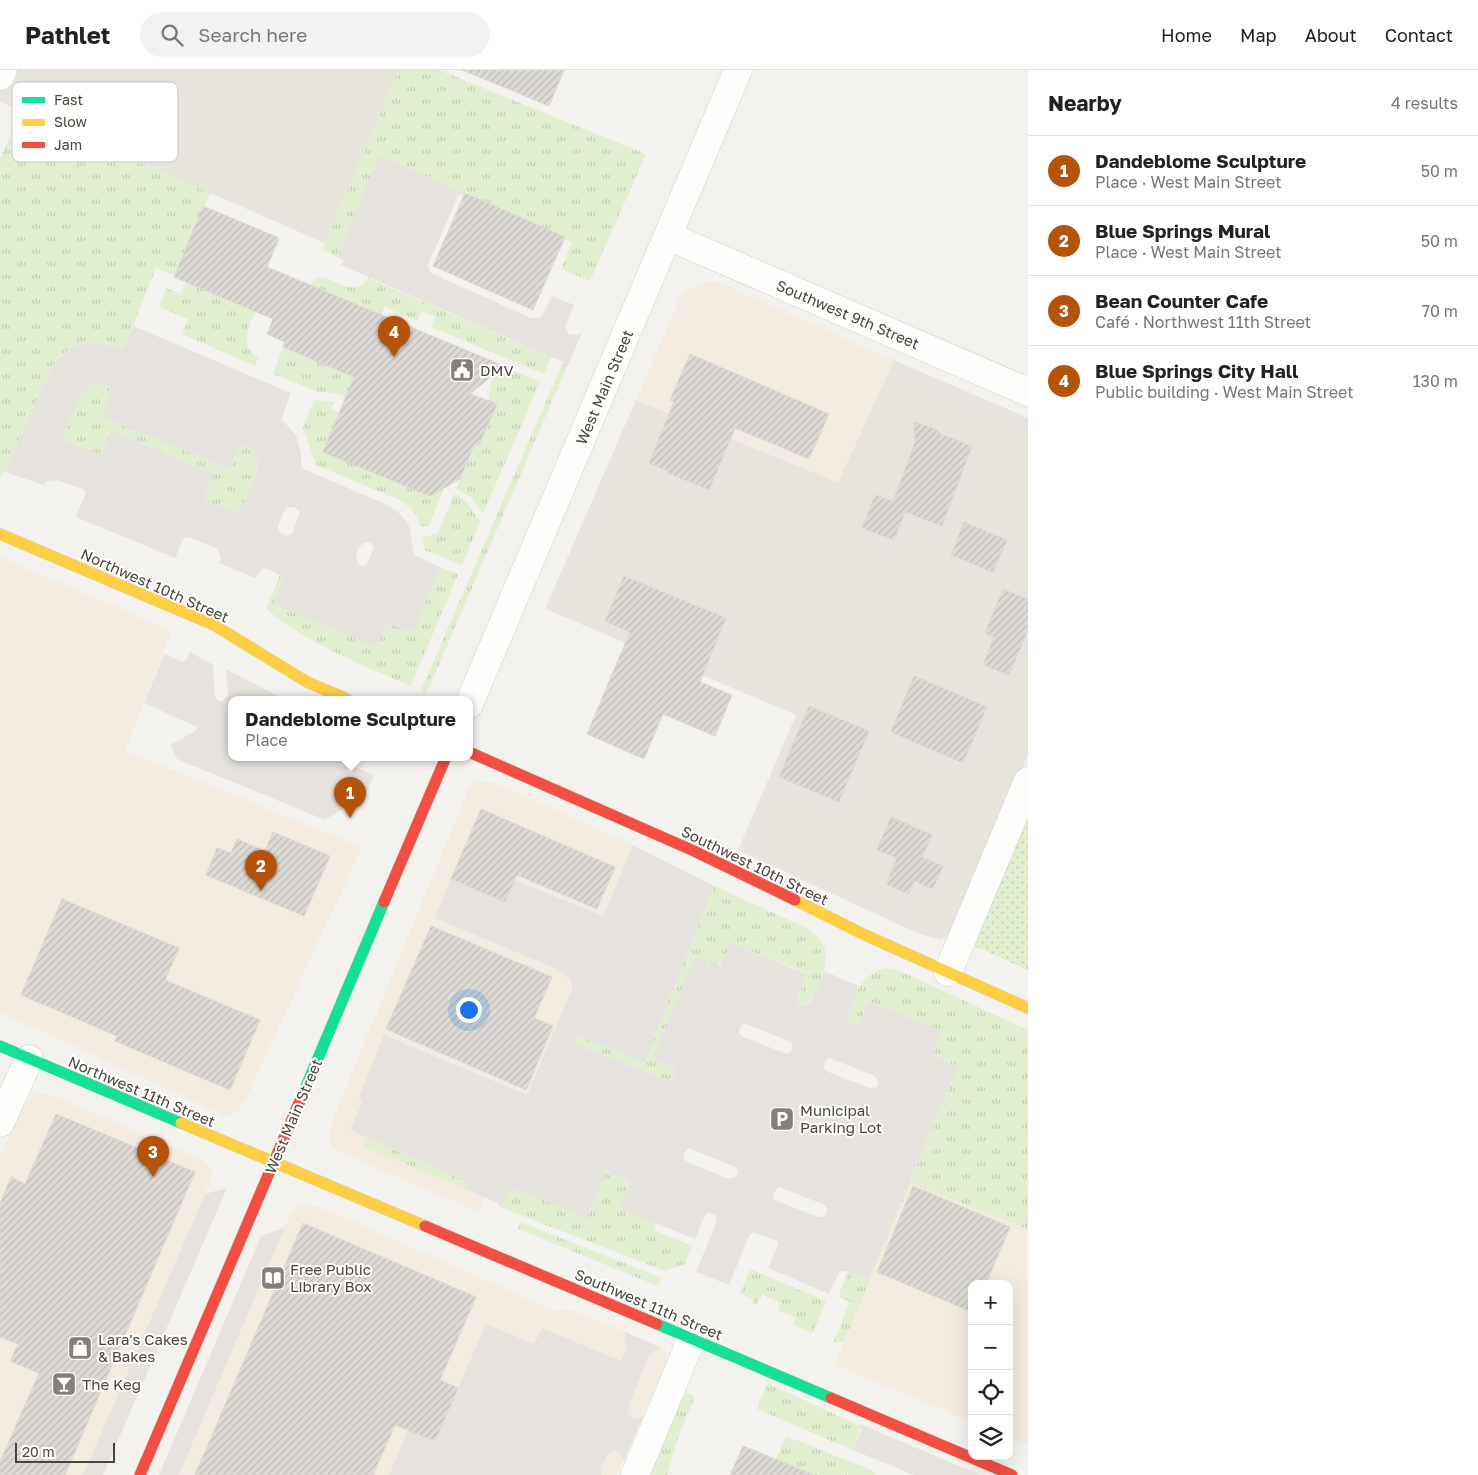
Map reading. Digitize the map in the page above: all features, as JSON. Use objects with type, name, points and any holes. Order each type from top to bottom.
[{"type":"street","points":[[0,76],[3,70]]},
{"type":"street","name":"West Main Street","points":[[472,696],[738,70]]},
{"type":"street","name":"Southwest 9th Street","points":[[668,236],[1028,392]]},
{"type":"street","name":"Northwest 10th Street","points":[[0,534],[214,624],[306,682],[339,696]]},
{"type":"street","name":"Southwest 10th Street","points":[[473,754],[694,851],[865,935],[1028,1008]]},
{"type":"street","name":"West Main Street","points":[[140,1475],[444,761]]},
{"type":"street","points":[[948,972],[1028,781]]},
{"type":"street","name":"Northwest 11th Street","points":[[0,1046],[273,1162]]},
{"type":"street","points":[[0,1123],[29,1059]]},
{"type":"street","name":"Southwest 11th Street","points":[[273,1162],[1012,1475]]},
{"type":"street","points":[[635,1475],[692,1338]]},
{"type":"shaded area","points":[[0,70],[399,70],[325,243],[138,162],[178,162],[178,82],[12,82],[12,107],[0,102]]},
{"type":"shaded area","points":[[381,156],[460,191],[428,265],[429,270],[433,274],[531,318],[542,316],[552,296],[574,305],[565,328],[569,334],[578,335],[582,333],[566,369],[563,362],[341,265],[344,260],[337,257],[374,168]]},
{"type":"shaded area","points":[[709,282],[720,283],[894,360],[838,482],[636,400],[680,298],[685,291]]},
{"type":"shaded area","points":[[133,326],[291,393],[282,420],[296,435],[301,453],[301,465],[304,469],[397,511],[407,522],[410,529],[414,555],[440,567],[413,632],[389,624],[386,626],[376,647],[274,604],[283,580],[276,573],[263,569],[255,578],[219,563],[221,558],[218,549],[189,537],[183,539],[175,558],[76,517],[85,495],[85,491],[82,489],[57,480],[47,481],[44,485],[5,472],[44,384],[58,358],[72,348],[87,343],[122,348],[126,344]],"holes":[[[99,384],[108,387],[111,393],[102,417],[230,469],[239,449],[244,445],[251,448],[257,455],[259,463],[241,508],[235,511],[228,510],[206,500],[204,495],[214,474],[112,431],[101,453],[96,453],[67,441],[65,432],[82,393],[91,385]],[[288,507],[293,507],[300,512],[293,532],[286,536],[279,532],[278,526],[283,513]],[[365,542],[371,543],[374,547],[368,563],[363,566],[358,564],[356,557],[359,547]]]},
{"type":"shaded area","points":[[894,360],[1028,418],[1028,755],[958,921],[949,934],[940,940],[919,934],[738,850],[796,715],[545,609],[636,400],[838,482]]},
{"type":"shaded area","points":[[0,557],[171,631],[125,751],[362,847],[245,1101],[238,1111],[232,1115],[226,1116],[221,1114],[0,1012]]},
{"type":"shaded area","points":[[190,652],[213,665],[215,697],[219,701],[223,701],[228,695],[226,669],[278,696],[228,696],[228,761],[349,761],[351,765],[374,775],[361,805],[349,805],[325,820],[177,759],[170,745],[197,730],[197,727],[144,703],[164,654],[183,662]]},
{"type":"shaded area","points":[[477,781],[493,782],[633,845],[478,1212],[337,1151],[331,1145],[329,1135],[332,1122],[468,790]]},
{"type":"shaded area","points":[[633,845],[714,886],[645,1062],[579,1036],[575,1037],[575,1044],[669,1081],[672,1080],[676,1069],[653,1058],[695,957],[721,966],[731,943],[807,974],[797,998],[799,1004],[806,1006],[811,1002],[824,971],[859,986],[847,1017],[847,1020],[851,1023],[859,1024],[869,1001],[942,1031],[933,1053],[934,1056],[958,1067],[868,1280],[846,1271],[840,1271],[829,1294],[768,1268],[778,1245],[777,1241],[754,1232],[749,1236],[729,1285],[696,1272],[717,1221],[715,1215],[708,1213],[705,1215],[695,1239],[619,1209],[630,1183],[627,1179],[607,1171],[587,1218],[515,1189],[509,1191],[502,1208],[497,1203],[466,1189],[468,1182],[350,1130],[362,1103],[359,1097],[384,1035],[527,1095],[572,989],[570,979],[559,970],[435,918],[451,879],[505,902],[515,880],[603,916]],"holes":[[[744,1023],[791,1042],[793,1049],[789,1053],[784,1053],[741,1036],[739,1033]],[[829,1058],[875,1076],[878,1081],[877,1087],[869,1088],[826,1071],[824,1069],[825,1062]],[[689,1148],[735,1167],[738,1171],[736,1177],[728,1179],[686,1161],[684,1153]],[[779,1187],[825,1205],[827,1213],[823,1217],[818,1217],[775,1200],[773,1197],[774,1192]]]},
{"type":"shaded area","points":[[40,1093],[55,1096],[206,1162],[212,1171],[212,1177],[83,1475],[0,1475],[0,1155],[25,1103],[30,1097]]},
{"type":"shaded area","points":[[911,1182],[1028,1229],[1028,1445],[1013,1439],[1013,1280],[968,1280],[968,1420],[835,1365]]},
{"type":"shaded area","points":[[227,1188],[103,1475],[83,1475],[205,1194]]},
{"type":"shaded area","points":[[307,1204],[322,1208],[556,1311],[561,1309],[575,1311],[660,1347],[665,1351],[667,1362],[617,1475],[179,1475],[290,1214],[300,1205]]},
{"type":"shaded area","points":[[285,1227],[179,1475],[159,1475],[261,1236]]},
{"type":"shaded area","points":[[486,1324],[534,1344],[542,1328],[621,1361],[626,1350],[625,1332],[660,1347],[647,1359],[629,1405],[628,1413],[631,1418],[639,1419],[643,1416],[623,1462],[620,1453],[613,1451],[607,1455],[601,1469],[601,1475],[389,1475],[408,1430],[435,1441]]},
{"type":"shaded area","points":[[860,1424],[980,1475],[914,1475],[853,1450],[861,1431]]},
{"type":"green space","points":[[399,70],[439,70],[646,154],[590,281],[561,269],[572,242],[564,239],[565,237],[465,193],[464,196],[459,194],[460,191],[381,157],[374,168],[337,257],[322,250]]},
{"type":"green space","points":[[12,132],[12,162],[139,162],[210,193],[174,275],[156,268],[126,344],[122,348],[87,343],[65,352],[58,358],[44,384],[10,463],[0,478],[0,159]]},
{"type":"green space","points":[[319,277],[351,287],[363,284],[368,278],[551,357],[544,374],[431,327],[435,317],[421,311],[417,321],[385,307],[381,314],[311,285]]},
{"type":"green space","points":[[186,282],[256,311],[247,336],[249,348],[258,358],[255,366],[182,334],[188,319],[159,307],[166,288],[181,294]]},
{"type":"green space","points":[[283,347],[354,377],[346,397],[335,393],[319,392],[273,374]]},
{"type":"green space","points":[[563,362],[566,369],[429,688],[424,694],[422,688]]},
{"type":"green space","points":[[504,366],[540,382],[483,514],[471,497],[456,489],[475,443],[479,445],[496,405],[489,402],[490,387],[497,373]]},
{"type":"green space","points":[[95,384],[103,385],[111,390],[111,396],[103,417],[229,469],[239,449],[244,445],[251,449],[258,457],[258,468],[241,508],[227,510],[206,500],[204,495],[213,474],[112,431],[101,453],[96,453],[68,441],[65,438],[65,432],[82,393],[86,388]]},
{"type":"green space","points":[[314,400],[334,402],[331,409],[340,413],[324,452],[429,496],[458,428],[467,431],[429,525],[421,527],[415,513],[402,501],[316,465],[303,427]]},
{"type":"green space","points":[[454,494],[464,500],[481,520],[462,565],[424,550],[422,538],[438,533]]},
{"type":"green space","points":[[440,567],[458,574],[411,686],[354,662],[318,643],[266,609],[280,575],[283,580],[275,603],[376,646],[386,626],[389,624],[413,632]]},
{"type":"green space","points":[[1028,781],[1028,970],[961,940]]},
{"type":"green space","points":[[714,886],[807,928],[820,940],[824,946],[825,966],[816,991],[808,1004],[803,1006],[797,1001],[807,973],[731,943],[723,964],[718,966],[653,1058],[676,1069],[672,1080],[670,1081],[575,1044],[573,1040],[579,1036],[645,1062]]},
{"type":"green space","points":[[885,968],[898,970],[1028,1030],[1028,1229],[911,1183],[844,1342],[833,1343],[850,1302],[838,1297],[848,1272],[868,1280],[958,1067],[934,1056],[933,1053],[942,1031],[869,1001],[859,1024],[851,1023],[847,1020],[856,993],[864,981],[876,971]]},
{"type":"green space","points":[[366,1138],[468,1182],[466,1189],[363,1146]]},
{"type":"green space","points":[[607,1170],[629,1180],[630,1183],[620,1209],[656,1224],[654,1230],[692,1246],[685,1264],[665,1271],[502,1208],[509,1191],[512,1189]]},
{"type":"green space","points":[[521,1222],[662,1278],[658,1286],[518,1229]]},
{"type":"green space","points":[[750,1269],[826,1301],[813,1333],[793,1325],[796,1318],[779,1311],[779,1302],[763,1295],[754,1306],[753,1299],[740,1294]]},
{"type":"green space","points":[[767,1383],[861,1426],[853,1450],[757,1409]]},
{"type":"green space","points":[[685,1392],[695,1397],[678,1438],[667,1475],[649,1475]]},
{"type":"green space","points":[[786,1436],[876,1472],[875,1475],[791,1475],[781,1471],[784,1463],[776,1459]]},
{"type":"building","points":[[462,70],[564,70],[549,106]]},
{"type":"building","points":[[465,193],[565,237],[533,310],[433,266]]},
{"type":"building","points":[[203,206],[279,238],[267,267],[504,366],[470,394],[497,404],[479,445],[475,443],[460,479],[430,496],[323,452],[354,377],[283,347],[285,342],[267,334],[273,319],[174,277]]},
{"type":"building","points":[[690,354],[829,414],[809,459],[735,428],[709,490],[649,463],[674,402],[670,400]]},
{"type":"building","points":[[914,422],[936,429],[940,434],[972,446],[942,526],[905,512],[894,540],[862,528],[875,495],[893,501],[915,443]]},
{"type":"building","points":[[964,522],[1007,540],[993,572],[951,555]]},
{"type":"building","points":[[624,576],[726,618],[700,682],[732,695],[715,736],[663,714],[644,759],[587,734],[630,632],[605,621]]},
{"type":"building","points":[[1003,589],[1028,599],[1028,630],[1009,675],[983,665],[994,637],[985,633]]},
{"type":"building","points":[[914,676],[987,707],[963,763],[891,732]]},
{"type":"building","points":[[809,706],[869,731],[839,802],[779,777]]},
{"type":"building","points":[[481,809],[615,867],[597,909],[517,875],[505,902],[451,879]]},
{"type":"building","points":[[891,817],[932,835],[922,857],[943,866],[933,889],[914,881],[909,894],[886,884],[897,858],[877,850]]},
{"type":"building","points":[[273,832],[330,856],[304,916],[206,875],[217,848],[231,853],[237,839],[265,851]]},
{"type":"building","points":[[62,899],[179,948],[165,980],[260,1020],[230,1090],[115,1041],[117,1036],[21,995]]},
{"type":"building","points":[[431,926],[552,977],[534,1018],[553,1026],[526,1090],[386,1029]]},
{"type":"building","points":[[56,1114],[195,1172],[65,1475],[0,1475],[0,1462],[39,1373],[10,1361],[18,1344],[0,1337],[0,1203],[11,1177],[25,1184]]},
{"type":"building","points":[[913,1186],[1010,1227],[988,1280],[968,1280],[968,1310],[877,1272]]},
{"type":"building","points":[[303,1223],[476,1297],[440,1380],[458,1388],[435,1441],[395,1425],[373,1475],[195,1475]]},
{"type":"building","points":[[743,1446],[812,1474],[812,1475],[730,1475]]},
{"type":"traffic: fast","points":[[302,1096],[384,902]]},
{"type":"traffic: fast","points":[[0,1046],[181,1123]]},
{"type":"traffic: fast","points":[[657,1324],[831,1398]]},
{"type":"traffic: slow","points":[[0,534],[214,625],[307,682],[340,696]]},
{"type":"traffic: slow","points":[[795,900],[865,935],[1028,1008]]},
{"type":"traffic: slow","points":[[181,1123],[425,1226]]},
{"type":"traffic: jam","points":[[473,754],[694,851],[795,900]]},
{"type":"traffic: jam","points":[[384,902],[444,761]]},
{"type":"traffic: jam","points":[[140,1475],[302,1096]]},
{"type":"traffic: jam","points":[[425,1226],[657,1324]]},
{"type":"traffic: jam","points":[[831,1398],[1012,1475]]},
{"type":"place","name":"Blue Springs City Hall","points":[[394,357]]},
{"type":"place","name":"DMV","points":[[462,370]]},
{"type":"place","name":"Dandeblome Sculpture","points":[[350,818]]},
{"type":"place","name":"Blue Springs Mural","points":[[261,891]]},
{"type":"place","name":"Municipal Parking Lot","points":[[782,1119]]},
{"type":"place","name":"Bean Counter Cafe","points":[[153,1177]]},
{"type":"place","name":"Free Public Library Box","points":[[273,1278]]},
{"type":"place","name":"Lara's Cakes & Bakes","points":[[80,1348]]},
{"type":"place","name":"The Keg","points":[[64,1384]]}]
